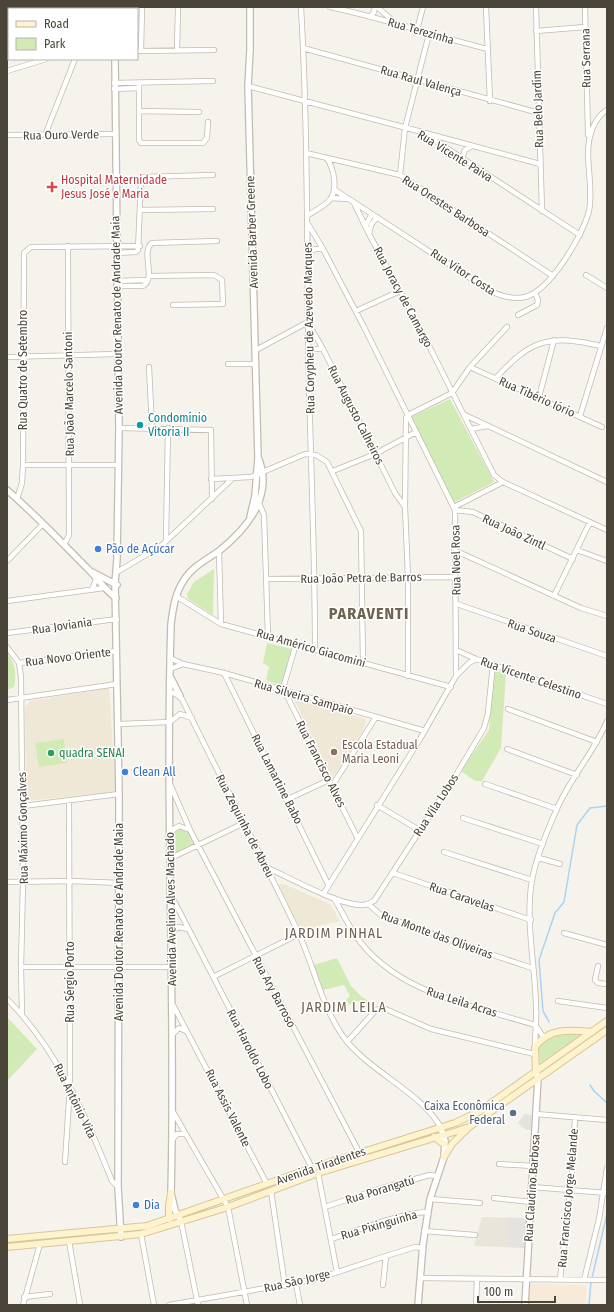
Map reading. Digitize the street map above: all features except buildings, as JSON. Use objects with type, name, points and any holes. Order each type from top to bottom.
[{"type":"main road","name":"Avenida Tiradentes","points":[[7,1239],[121,1233],[141,1234],[225,1198],[359,1152],[455,1123],[480,1111],[607,1021]]},
{"type":"main road","points":[[536,1071],[534,1054],[535,1047],[544,1038],[564,1030],[592,1032]]},
{"type":"main road","name":"Avenida Tiradentes","points":[[7,1247],[69,1241],[121,1233],[169,1219],[228,1207],[318,1173],[469,1127],[606,1032]]},
{"type":"main road","points":[[444,1157],[458,1138],[469,1127]]},
{"type":"main road","points":[[424,1133],[435,1137],[444,1144]]},
{"type":"main road","points":[[169,1219],[169,1206],[172,1193]]},
{"type":"street","points":[[142,7],[139,51],[214,50]]},
{"type":"street","points":[[177,50],[178,7]]},
{"type":"street","name":"Rua Corypheu de Azevedo Marques","points":[[301,7],[308,215],[308,349],[315,580],[315,649]]},
{"type":"street","name":"Rua Terezinha","points":[[330,7],[346,9],[429,34],[488,49]]},
{"type":"street","points":[[370,16],[376,7],[395,23]]},
{"type":"street","points":[[417,30],[423,7]]},
{"type":"street","points":[[486,7],[490,101]]},
{"type":"street","name":"Rua Belo Jardim","points":[[536,7],[542,211]]},
{"type":"street","name":"Rua Serrana","points":[[585,7],[586,108],[588,139]]},
{"type":"street","name":"Avenida Barber Greene","points":[[248,8],[250,50],[248,86],[258,457],[255,496],[250,520]]},
{"type":"street","points":[[536,31],[585,27]]},
{"type":"street","points":[[400,175],[405,128],[416,80],[429,34]]},
{"type":"street","name":"Rua Raul Valença","points":[[303,48],[490,101],[539,113]]},
{"type":"street","points":[[7,71],[43,60]]},
{"type":"street","points":[[45,135],[76,60]]},
{"type":"street","name":"Avenida Doutor Renato de Andrade Maia","points":[[115,60],[114,134],[119,428],[116,584],[120,794],[118,1187],[121,1233]]},
{"type":"street","points":[[114,86],[213,82]]},
{"type":"street","points":[[139,85],[139,140],[143,143],[203,142],[208,138],[208,122]]},
{"type":"street","name":"Rua Vicente Paiva","points":[[248,86],[422,132],[580,235]]},
{"type":"street","points":[[586,108],[590,116],[596,121],[600,115],[607,110]]},
{"type":"street","points":[[139,111],[199,112]]},
{"type":"street","name":"Rua Vitor Costa","points":[[335,190],[490,291],[500,296],[517,298],[535,293],[553,276],[580,235],[589,208],[588,139],[596,121]]},
{"type":"street","points":[[422,132],[540,164]]},
{"type":"street","name":"Rua Ouro Verde","points":[[7,135],[114,134]]},
{"type":"street","points":[[462,159],[465,150],[472,146]]},
{"type":"street","name":"Rua Orestes Barbosa","points":[[306,153],[400,175],[553,276]]},
{"type":"street","points":[[308,215],[324,206],[332,198],[335,190],[332,168],[327,158]]},
{"type":"street","points":[[332,168],[339,164],[351,164]]},
{"type":"street","points":[[116,253],[136,252],[140,246],[142,177],[213,175]]},
{"type":"street","points":[[332,198],[352,201]]},
{"type":"street","name":"Rua Joracy de Camargo","points":[[352,201],[419,326],[494,475],[503,482]]},
{"type":"street","points":[[140,210],[212,209]]},
{"type":"street","points":[[365,226],[367,219],[374,216]]},
{"type":"street","points":[[369,234],[374,216]]},
{"type":"street","name":"Rua Noel Rosa","points":[[308,224],[356,311],[454,509],[454,550],[457,604],[456,676],[451,688],[357,837],[324,893]]},
{"type":"street","points":[[116,283],[143,286],[148,278],[148,248],[152,243],[217,241]]},
{"type":"street","points":[[68,246],[140,246]]},
{"type":"street","name":"Rua Quatro de Setembro","points":[[15,497],[21,490],[23,465],[23,256],[25,250],[31,247],[68,246]]},
{"type":"street","name":"Rua João Marcelo Santoni","points":[[64,543],[69,534],[70,465],[68,246]]},
{"type":"street","points":[[308,253],[315,249],[323,249]]},
{"type":"street","points":[[148,278],[214,275],[222,280],[223,304],[173,305]]},
{"type":"street","points":[[586,275],[607,288]]},
{"type":"street","points":[[356,311],[400,291]]},
{"type":"street","points":[[518,315],[537,305],[538,300],[535,293]]},
{"type":"street","points":[[256,350],[308,322]]},
{"type":"street","name":"Rua Augusto Calheiros","points":[[308,322],[395,493],[405,507]]},
{"type":"street","points":[[408,676],[405,421],[408,415],[452,393],[470,367],[507,327]]},
{"type":"street","points":[[580,416],[607,328]]},
{"type":"street","points":[[496,378],[516,357],[537,345],[554,340],[566,339],[601,346]]},
{"type":"street","points":[[539,398],[554,340]]},
{"type":"street","points":[[308,349],[323,349]]},
{"type":"street","points":[[7,357],[117,354]]},
{"type":"street","points":[[228,364],[256,364]]},
{"type":"street","points":[[149,367],[152,428]]},
{"type":"street","name":"Rua Tibério Iório","points":[[470,367],[602,427]]},
{"type":"street","points":[[465,415],[607,482]]},
{"type":"street","points":[[471,429],[488,426]]},
{"type":"street","points":[[119,428],[210,430],[212,499]]},
{"type":"street","points":[[166,540],[168,428]]},
{"type":"street","points":[[333,471],[375,454],[416,432]]},
{"type":"street","points":[[211,479],[257,476],[300,456],[311,454],[324,459],[333,471],[360,526],[363,663]]},
{"type":"street","name":"Avenida Barber Greene","points":[[176,596],[190,572],[219,551],[240,533],[250,520],[259,503],[263,490],[263,472],[258,457]]},
{"type":"street","points":[[23,465],[118,465]]},
{"type":"street","points":[[117,572],[151,553],[212,499],[233,478]]},
{"type":"street","points":[[454,509],[503,482],[607,530]]},
{"type":"street","points":[[7,490],[64,543],[104,588],[117,598]]},
{"type":"street","points":[[259,503],[264,515],[268,636]]},
{"type":"street","name":"Rua João Zintl","points":[[454,509],[472,512],[573,559]]},
{"type":"street","points":[[554,596],[590,522]]},
{"type":"street","points":[[7,561],[44,524]]},
{"type":"street","points":[[454,550],[581,608],[607,616]]},
{"type":"street","points":[[577,550],[607,561]]},
{"type":"street","points":[[219,551],[221,624]]},
{"type":"street","points":[[90,571],[116,584]]},
{"type":"street","name":"Rua João Petra de Barros","points":[[266,579],[315,580],[455,577]]},
{"type":"street","points":[[92,590],[96,579]]},
{"type":"street","points":[[7,601],[104,588]]},
{"type":"street","name":"Rua Américo Giacomini","points":[[176,596],[221,624],[451,688]]},
{"type":"street","name":"Avenida Avelino Alves Machado","points":[[176,596],[171,624],[170,658],[170,834],[173,1034],[172,1193],[179,1218]]},
{"type":"street","name":"Rua Souza","points":[[457,604],[607,656]]},
{"type":"street","name":"Rua Joviania","points":[[7,633],[117,619]]},
{"type":"street","points":[[285,692],[284,685],[296,644]]},
{"type":"street","points":[[7,647],[19,663]]},
{"type":"street","name":"Rua Vicente Celestino","points":[[456,650],[476,659],[607,704]]},
{"type":"street","name":"Rua Novo Oriente","points":[[19,663],[117,651]]},
{"type":"street","name":"Rua Silveira Sampaio","points":[[170,658],[183,664],[224,673],[285,692],[425,731]]},
{"type":"street","points":[[456,676],[469,662],[476,659]]},
{"type":"street","name":"Rua Máximo Gonçalves","points":[[19,663],[23,806],[21,967],[22,1014]]},
{"type":"street","points":[[180,696],[170,672],[183,664]]},
{"type":"street","name":"Rua Vila Lobos","points":[[368,904],[378,896],[393,874],[419,830],[456,775],[484,728],[488,713],[492,664]]},
{"type":"street","name":"Rua Lamartine Babo","points":[[224,673],[288,799],[328,884]]},
{"type":"street","points":[[7,700],[117,684]]},
{"type":"street","points":[[170,692],[180,696]]},
{"type":"street","name":"Rua Francisco Alves","points":[[285,692],[357,837]]},
{"type":"street","name":"Rua Zequinha de Abreu","points":[[180,696],[299,934],[322,998],[336,1024],[347,1042],[363,1059],[425,1108],[441,1128]]},
{"type":"street","points":[[508,709],[597,742]]},
{"type":"street","points":[[118,724],[170,722],[180,714],[192,718]]},
{"type":"street","points":[[332,786],[376,717]]},
{"type":"street","points":[[535,1047],[536,1004],[532,968],[530,920],[532,880],[556,809],[597,742],[607,721]]},
{"type":"street","points":[[507,749],[577,775]]},
{"type":"street","points":[[288,799],[329,780]]},
{"type":"street","name":"Rua Ary Barroso","points":[[170,784],[190,830],[359,1152]]},
{"type":"street","points":[[485,784],[556,809]]},
{"type":"street","points":[[23,806],[120,794]]},
{"type":"street","name":"Rua Sérgio Porto","points":[[65,1162],[70,1086],[69,967],[71,881],[69,801]]},
{"type":"street","points":[[377,805],[419,830]]},
{"type":"street","points":[[463,818],[543,844]]},
{"type":"street","points":[[171,858],[199,846],[244,823]]},
{"type":"street","points":[[170,834],[179,826],[190,830]]},
{"type":"street","points":[[444,852],[532,880]]},
{"type":"street","points":[[539,858],[560,864]]},
{"type":"street","points":[[266,867],[334,897],[354,904],[368,904]]},
{"type":"street","name":"Rua Caravelas","points":[[393,874],[530,920]]},
{"type":"street","points":[[7,882],[71,881],[120,883]]},
{"type":"street","name":"Rua Haroldo Lobo","points":[[171,895],[312,1168]]},
{"type":"street","name":"Rua Leila Acras","points":[[334,897],[356,936],[373,955],[406,981],[434,995],[535,1025]]},
{"type":"street","name":"Rua Monte das Oliveiras","points":[[368,904],[381,915],[406,925],[532,968]]},
{"type":"street","points":[[171,933],[180,926],[189,931]]},
{"type":"street","points":[[564,933],[607,944]]},
{"type":"street","points":[[213,977],[299,934]]},
{"type":"street","points":[[598,966],[595,980],[598,983],[607,984]]},
{"type":"street","points":[[21,967],[172,967]]},
{"type":"street","name":"Rua Antônio Vita","points":[[7,999],[22,1014],[60,1067],[70,1086],[112,1181],[118,1187]]},
{"type":"street","points":[[558,1001],[607,1008]]},
{"type":"street","name":"Rua Assis Valente","points":[[172,1003],[267,1184]]},
{"type":"street","points":[[347,1042],[376,1010],[383,1008],[431,1029],[534,1054]]},
{"type":"street","points":[[535,1025],[544,1038]]},
{"type":"street","points":[[173,1034],[180,1028],[188,1033]]},
{"type":"street","name":"Rua Claudino Barbosa","points":[[525,1305],[538,1078],[536,1071]]},
{"type":"street","points":[[172,1108],[185,1134],[225,1198],[247,1305]]},
{"type":"street","points":[[536,1114],[607,1120]]},
{"type":"street","name":"Rua Francisco Jorge Melande","points":[[560,1279],[570,1191],[575,1117]]},
{"type":"street","points":[[418,1305],[424,1231],[436,1176],[444,1157],[444,1135],[441,1128]]},
{"type":"street","points":[[173,1140],[177,1134],[185,1134]]},
{"type":"street","points":[[499,1164],[533,1166]]},
{"type":"street","points":[[107,1168],[113,1173],[118,1173]]},
{"type":"street","points":[[585,1280],[605,1193],[607,1168]]},
{"type":"street","points":[[318,1173],[338,1272]]},
{"type":"street","name":"Rua Porangatú","points":[[325,1207],[382,1188],[430,1175],[436,1176]]},
{"type":"street","points":[[532,1187],[605,1193]]},
{"type":"street","points":[[271,1191],[285,1286]]},
{"type":"street","points":[[494,1198],[532,1202]]},
{"type":"street","points":[[430,1199],[480,1203]]},
{"type":"street","name":"Rua Pixinguinha","points":[[332,1239],[380,1223],[420,1212],[428,1212]]},
{"type":"street","points":[[179,1218],[198,1302]]},
{"type":"street","points":[[424,1231],[475,1235]]},
{"type":"street","points":[[141,1234],[154,1305]]},
{"type":"street","points":[[69,1241],[80,1305]]},
{"type":"street","points":[[23,1305],[40,1244]]},
{"type":"street","name":"Rua São Jorge","points":[[169,1305],[198,1302],[245,1292],[296,1284],[416,1247],[422,1248]]},
{"type":"street","points":[[383,1285],[386,1256]]},
{"type":"street","points":[[420,1278],[607,1280]]},
{"type":"street","points":[[476,1305],[477,1278]]},
{"type":"street","points":[[296,1284],[300,1305]]},
{"type":"street","points":[[24,1297],[50,1294]]},
{"type":"shaded area","points":[[109,688],[116,792],[26,801],[25,708],[30,701]]},
{"type":"shaded area","name":"Escola Estadual Maria Leoni","points":[[293,697],[366,719],[364,729],[334,776],[331,776]]},
{"type":"shaded area","points":[[279,884],[284,884],[330,904],[340,921],[301,930],[278,887]]},
{"type":"shaded area","points":[[524,1114],[532,1115],[531,1130],[526,1130],[518,1123]]},
{"type":"shaded area","points":[[482,1217],[527,1218],[525,1248],[474,1246]]},
{"type":"shaded area","points":[[508,1218],[527,1218],[525,1239],[521,1239],[521,1244],[525,1244],[525,1248],[508,1247]]},
{"type":"shaded area","points":[[530,1284],[587,1285],[585,1305],[528,1305],[528,1286]]},
{"type":"green space","points":[[450,399],[494,482],[453,503],[411,417]]},
{"type":"green space","points":[[214,569],[213,615],[188,599],[187,594],[194,582]]},
{"type":"green space","points":[[267,643],[292,649],[282,686],[266,680],[269,667],[263,663]]},
{"type":"green space","points":[[7,653],[14,665],[15,678],[14,687],[7,690]]},
{"type":"green space","points":[[494,671],[506,673],[501,748],[482,781],[475,781],[461,771],[489,730]]},
{"type":"green space","name":"quadra SENAI","points":[[64,739],[67,763],[39,767],[35,743]]},
{"type":"green space","points":[[180,828],[190,831],[198,847],[173,857],[172,835]]},
{"type":"green space","points":[[337,958],[351,986],[362,997],[375,1004],[370,1010],[359,1001],[349,1005],[346,1000],[350,996],[344,985],[323,990],[314,965]]},
{"type":"green space","points":[[7,1017],[37,1049],[7,1081]]},
{"type":"green space","points":[[561,1034],[578,1034],[581,1036],[540,1063],[539,1048],[545,1041]]},
{"type":"waterway","points":[[549,1022],[543,1011],[539,960],[555,913],[564,902],[577,825],[590,808],[607,806]]},
{"type":"waterway","points":[[590,1085],[594,1091],[607,1103]]},
{"type":"waterway","points":[[592,1278],[607,1214]]},
{"type":"waterway","points":[[589,1305],[591,1282]]},
{"type":"place","name":"Hospital Maternidade Jesus José e Maria","points":[[52,187]]},
{"type":"place","name":"Condomínio Vitoria II","points":[[140,425]]},
{"type":"place","name":"Pão de Açúcar","points":[[98,549]]},
{"type":"place","name":"Escola Estadual Maria Leoni","points":[[334,752]]},
{"type":"place","name":"quadra SENAI","points":[[51,753]]},
{"type":"place","name":"Clean All","points":[[125,772]]},
{"type":"place","name":"Caixa Econômica Federal","points":[[513,1113]]},
{"type":"place","name":"Dia","points":[[136,1205]]},
{"type":"district","name":"PARAVENTI","points":[[369,613]]},
{"type":"district","name":"JARDIM PINHAL","points":[[334,933]]},
{"type":"district","name":"JARDIM LEILA","points":[[344,1007]]}]
